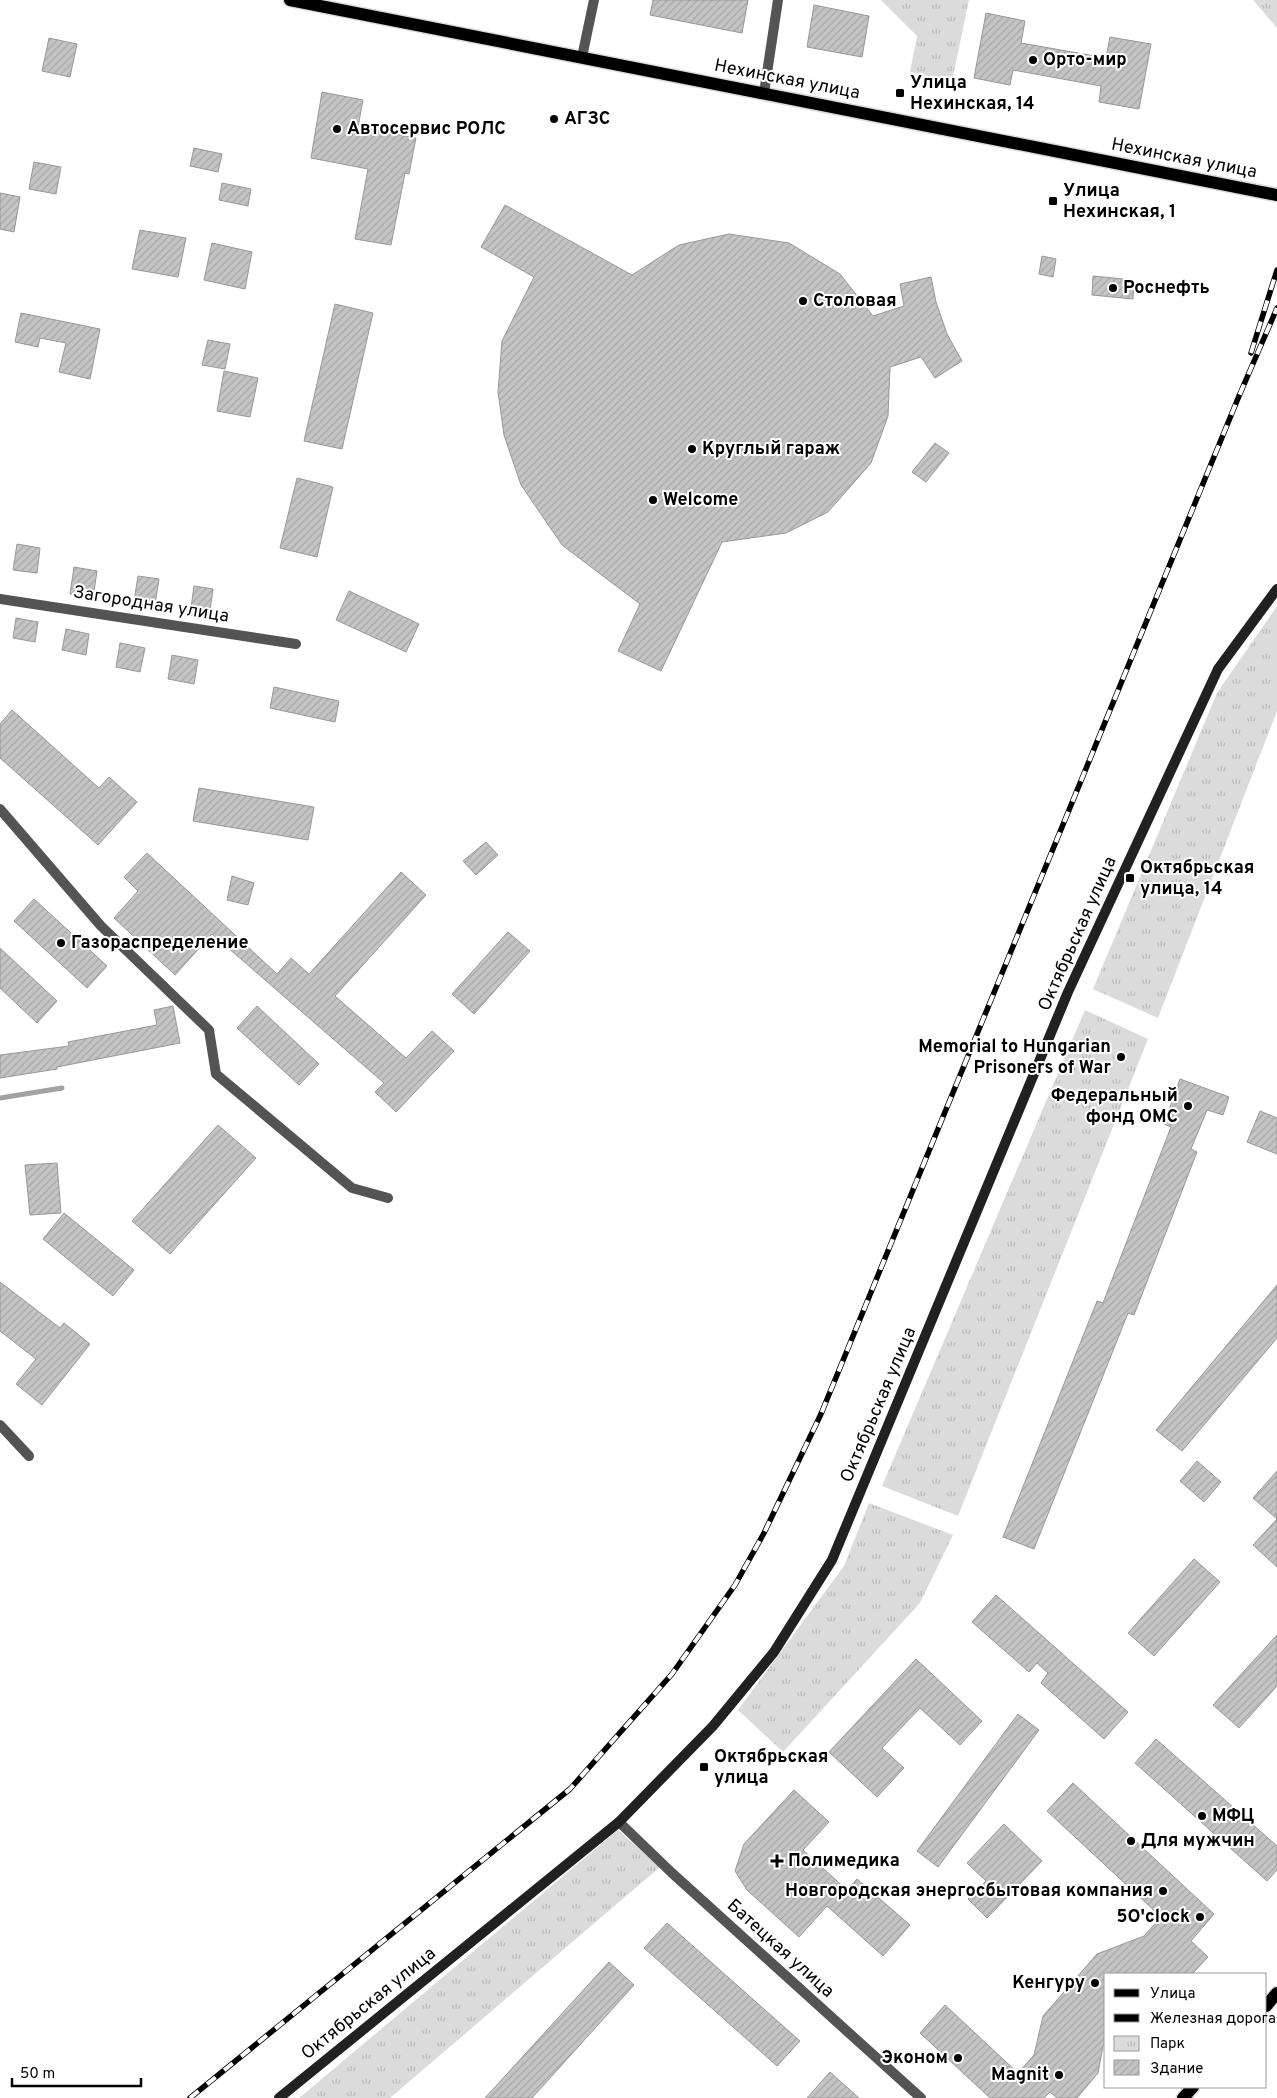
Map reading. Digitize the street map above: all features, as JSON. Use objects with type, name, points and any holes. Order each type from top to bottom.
[{"type":"main road","name":"Нехинская улица","points":[[290,0],[331,4],[582,57],[1277,195]]},
{"type":"main road","name":"Октябрьская улица","points":[[279,2098],[619,1822],[713,1726],[774,1652],[832,1560],[1068,992],[1218,669],[1277,589]]},
{"type":"main road","points":[[1267,2005],[1277,1993]]},
{"type":"main road","points":[[1182,2098],[1192,2088]]},
{"type":"street","points":[[582,57],[594,0]]},
{"type":"street","points":[[764,93],[778,0]]},
{"type":"street","name":"Загородная улица","points":[[0,598],[296,644]]},
{"type":"street","points":[[0,809],[101,926],[209,1030],[216,1074],[352,1188],[388,1198]]},
{"type":"street","points":[[0,1425],[29,1456]]},
{"type":"street","name":"Батецкая улица","points":[[619,1822],[665,1867],[921,2098]]},
{"type":"green space","points":[[881,0],[969,0],[952,81],[910,72],[917,36]]},
{"type":"green space","points":[[1253,0],[1277,0],[1277,28]]},
{"type":"green space","points":[[1277,606],[1277,711],[1158,1018],[1093,989],[1217,693]]},
{"type":"green space","points":[[1085,1010],[1148,1039],[958,1516],[882,1486]]},
{"type":"green space","points":[[869,1503],[953,1535],[920,1603],[783,1752],[738,1710],[844,1566]]},
{"type":"green space","points":[[618,1830],[660,1867],[390,2098],[299,2098]]},
{"type":"building","points":[[653,0],[748,0],[742,33],[650,15]]},
{"type":"building","points":[[814,5],[869,16],[862,57],[807,47]]},
{"type":"building","points":[[986,13],[1025,21],[1021,43],[1106,58],[1110,37],[1151,44],[1139,109],[1099,102],[1101,86],[1013,70],[1010,85],[974,78]]},
{"type":"building","points":[[49,38],[77,44],[70,77],[42,71]]},
{"type":"building","points":[[322,92],[363,100],[358,127],[416,138],[409,174],[405,173],[391,245],[355,239],[368,169],[311,158]]},
{"type":"building","points":[[194,148],[222,154],[218,172],[190,166]]},
{"type":"building","points":[[34,162],[61,167],[56,194],[29,189]]},
{"type":"building","points":[[222,183],[251,189],[248,206],[219,200]]},
{"type":"building","points":[[0,193],[20,197],[14,232],[0,229]]},
{"type":"building","name":"Круглый гараж","points":[[505,205],[632,275],[679,245],[729,234],[789,243],[840,274],[873,316],[904,306],[900,284],[931,277],[936,302],[947,334],[962,361],[935,378],[921,357],[890,367],[888,416],[871,463],[828,512],[786,533],[722,542],[661,671],[618,651],[640,604],[562,545],[521,485],[504,435],[498,392],[502,341],[534,277],[481,247]]},
{"type":"building","points":[[140,230],[186,238],[178,277],[132,269]]},
{"type":"building","points":[[212,243],[252,252],[245,289],[204,280]]},
{"type":"building","points":[[1042,256],[1056,259],[1053,277],[1039,274]]},
{"type":"building","points":[[1093,276],[1134,280],[1133,299],[1092,295]]},
{"type":"building","points":[[335,304],[373,313],[342,449],[304,441]]},
{"type":"building","points":[[21,313],[100,329],[90,379],[59,372],[66,343],[40,338],[38,347],[15,342]]},
{"type":"building","points":[[208,340],[230,344],[225,369],[202,365]]},
{"type":"building","points":[[224,371],[258,378],[250,417],[217,411]]},
{"type":"building","points":[[935,443],[949,453],[926,482],[912,472]]},
{"type":"building","points":[[297,478],[333,487],[317,557],[280,548]]},
{"type":"building","points":[[17,544],[40,548],[37,573],[13,570]]},
{"type":"building","points":[[74,567],[97,571],[93,598],[70,594]]},
{"type":"building","points":[[138,576],[159,579],[155,604],[134,601]]},
{"type":"building","points":[[194,586],[213,589],[209,618],[190,615]]},
{"type":"building","points":[[349,591],[419,624],[406,652],[336,620]]},
{"type":"building","points":[[16,618],[38,622],[35,642],[13,638]]},
{"type":"building","points":[[66,629],[89,634],[86,655],[62,650]]},
{"type":"building","points":[[120,643],[145,648],[140,672],[116,667]]},
{"type":"building","points":[[172,655],[198,660],[194,684],[168,679]]},
{"type":"building","points":[[274,687],[339,701],[335,722],[270,708]]},
{"type":"building","points":[[12,710],[99,788],[109,777],[137,802],[98,845],[0,758],[0,724]]},
{"type":"building","points":[[199,788],[314,807],[308,840],[193,821]]},
{"type":"building","points":[[486,842],[498,855],[476,875],[463,861]]},
{"type":"building","points":[[147,853],[277,974],[291,958],[309,974],[401,872],[426,895],[335,996],[406,1058],[432,1031],[454,1051],[396,1112],[375,1092],[384,1083],[212,934],[175,975],[114,918],[138,891],[124,877]]},
{"type":"building","points":[[232,876],[254,883],[248,905],[227,900]]},
{"type":"building","name":"Газораспределение","points":[[34,899],[107,966],[87,988],[14,921]]},
{"type":"building","points":[[508,932],[530,951],[474,1014],[452,994]]},
{"type":"building","points":[[0,948],[57,1001],[37,1023],[0,988]]},
{"type":"building","points":[[173,1006],[180,1043],[57,1067],[57,1069],[0,1078],[0,1055],[69,1046],[68,1042],[157,1025],[154,1010]]},
{"type":"building","points":[[257,1006],[319,1064],[299,1085],[237,1028]]},
{"type":"building","points":[[1180,1079],[1229,1097],[1223,1115],[1207,1110],[1191,1149],[1197,1152],[1134,1315],[1128,1313],[1034,1549],[1003,1537],[1097,1301],[1103,1303],[1171,1127],[1164,1124]]},
{"type":"building","points":[[1260,1111],[1277,1118],[1277,1154],[1247,1142]]},
{"type":"building","points":[[218,1125],[256,1158],[170,1254],[132,1221]]},
{"type":"building","points":[[57,1163],[61,1213],[30,1215],[25,1165]]},
{"type":"building","points":[[64,1213],[134,1270],[113,1296],[43,1239]]},
{"type":"building","points":[[0,1282],[60,1328],[64,1323],[90,1344],[42,1405],[16,1384],[36,1359],[0,1331]]},
{"type":"building","points":[[1277,1285],[1277,1338],[1182,1451],[1156,1430]]},
{"type":"building","points":[[1197,1461],[1221,1482],[1204,1502],[1180,1481]]},
{"type":"building","points":[[1277,1471],[1277,1519],[1253,1498]]},
{"type":"building","points":[[1277,1519],[1277,1567],[1253,1545]]},
{"type":"building","points":[[1194,1559],[1220,1582],[1154,1656],[1128,1633]]},
{"type":"building","points":[[996,1595],[1128,1712],[1104,1739],[1041,1683],[1048,1673],[1037,1663],[1029,1672],[972,1622]]},
{"type":"building","points":[[1277,1635],[1277,1686],[1239,1728],[1213,1705]]},
{"type":"building","points":[[916,1659],[982,1721],[960,1745],[920,1708],[882,1748],[904,1768],[877,1797],[829,1752]]},
{"type":"building","points":[[1018,1714],[1039,1730],[938,1867],[917,1851]]},
{"type":"building","points":[[1156,1739],[1277,1846],[1277,1870],[1267,1881],[1135,1763]]},
{"type":"building","points":[[1073,1783],[1214,1914],[1191,1941],[1208,1957],[1193,1973],[1104,1973],[1104,2045],[1098,2073],[1077,2098],[1057,2098],[1050,2092],[1044,2098],[990,2098],[920,2033],[945,2005],[1018,2073],[1034,2055],[1043,2016],[1097,1954],[1144,1936],[1161,1917],[1047,1811]]},
{"type":"building","name":"Полимедика","points":[[794,1790],[829,1822],[803,1850],[847,1890],[857,1879],[910,1925],[883,1956],[827,1906],[799,1937],[747,1890],[735,1871],[744,1844]]},
{"type":"building","points":[[1004,1824],[1042,1861],[987,1918],[968,1899],[986,1881],[967,1863]]},
{"type":"building","points":[[667,1923],[800,2041],[777,2066],[644,1948]]},
{"type":"building","points":[[609,1962],[634,1985],[532,2098],[485,2098]]},
{"type":"building","points":[[830,2072],[859,2098],[807,2098]]},
{"type":"waterway","points":[[0,1098],[62,1088]]},
{"type":"railway","points":[[1251,353],[1277,270]]},
{"type":"railway","points":[[190,2098],[570,1789],[672,1674],[735,1585],[764,1533],[821,1414],[1239,396],[1277,308]]},
{"type":"place","name":"Орто-мир","points":[[1033,60]]},
{"type":"place","name":"Улица Нехинская, 14","points":[[900,93]]},
{"type":"place","name":"АГЗС","points":[[554,119]]},
{"type":"place","name":"Автосервис РОЛС","points":[[337,129]]},
{"type":"place","name":"Улица Нехинская, 1","points":[[1053,201]]},
{"type":"place","name":"Роснефть","points":[[1113,288]]},
{"type":"place","name":"Столовая","points":[[803,301]]},
{"type":"place","name":"Круглый гараж","points":[[692,449]]},
{"type":"place","name":"Welcome","points":[[653,500]]},
{"type":"place","name":"Октябрьская улица, 14","points":[[1130,878]]},
{"type":"place","name":"Газораспределение","points":[[61,943]]},
{"type":"place","name":"Memorial to Hungarian Prisoners of War","points":[[1121,1057]]},
{"type":"place","name":"Федеральный фонд ОМС","points":[[1188,1106]]},
{"type":"place","name":"Октябрьская улица","points":[[704,1767]]},
{"type":"place","name":"МФЦ","points":[[1202,1816]]},
{"type":"place","name":"Для мужчин","points":[[1131,1841]]},
{"type":"place","name":"Полимедика","points":[[777,1861]]},
{"type":"place","name":"Новгородская энергосбытовая компания","points":[[1163,1891]]},
{"type":"place","name":"5O'clock","points":[[1200,1917]]},
{"type":"place","name":"Кенгуру","points":[[1095,1983]]},
{"type":"place","name":"Эконом","points":[[958,2058]]},
{"type":"place","name":"Magnit","points":[[1059,2075]]}]
